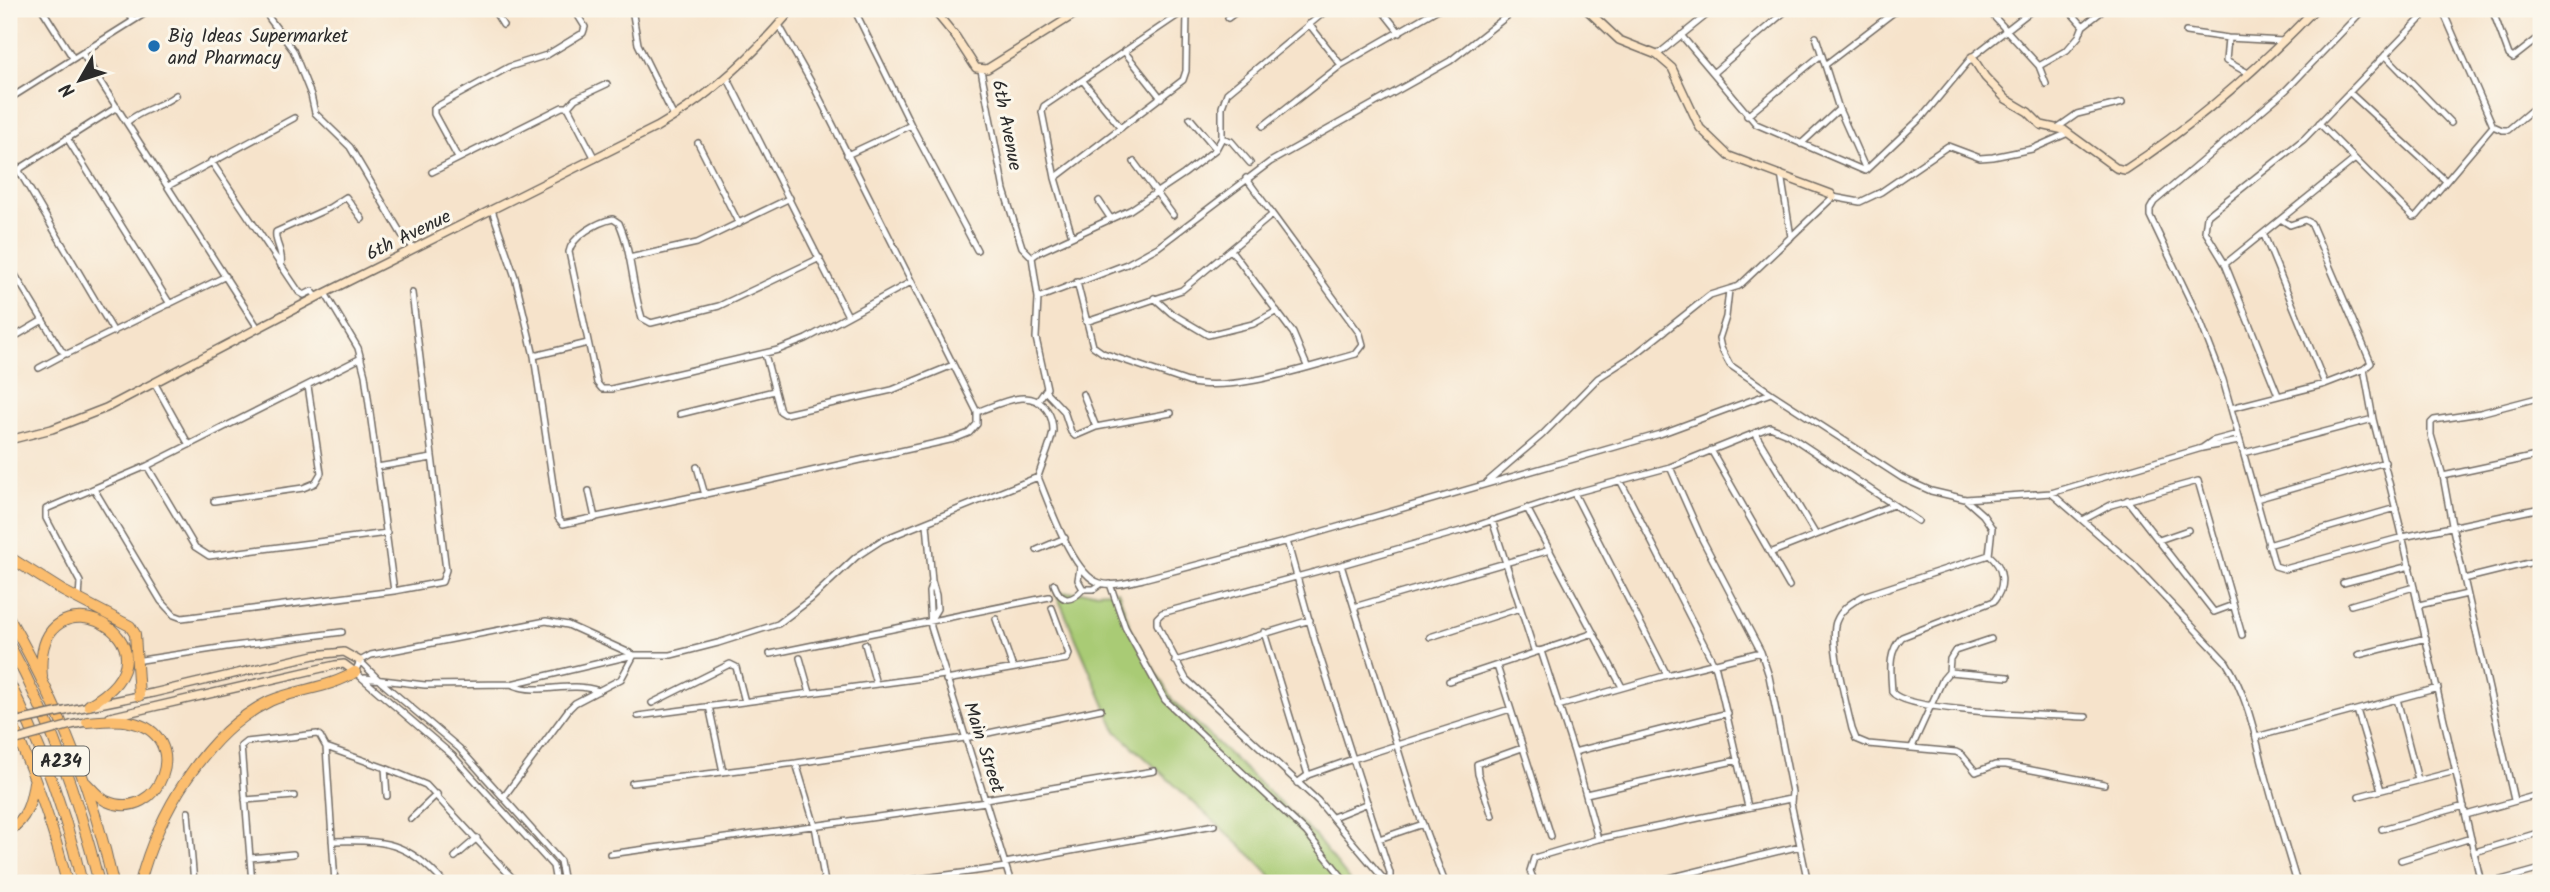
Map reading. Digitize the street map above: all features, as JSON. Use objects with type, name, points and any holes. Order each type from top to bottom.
[{"type":"highway","points":[[9,557],[79,600],[130,626],[135,634],[139,696]]},
{"type":"highway","points":[[9,618],[43,684],[82,780],[113,883]]},
{"type":"highway","points":[[43,684],[41,655],[48,635],[55,627],[74,618],[97,620],[117,634],[125,652],[125,663],[113,689],[89,705]]},
{"type":"highway","name":"A234","points":[[9,644],[43,714],[64,767],[82,818],[99,883]]},
{"type":"highway","points":[[140,883],[158,833],[183,785],[205,755],[226,733],[269,702],[359,675]]},
{"type":"highway","name":"A234","points":[[9,682],[43,756],[82,883]]},
{"type":"highway","points":[[9,716],[52,826],[67,883]]},
{"type":"highway","points":[[82,780],[107,801],[135,803],[155,789],[167,768],[157,737],[146,728],[118,720],[87,722]]},
{"type":"highway","points":[[9,831],[24,817],[31,801],[35,778]]},
{"type":"highway","points":[[9,875],[19,883]]},
{"type":"street","points":[[42,9],[72,58]]},
{"type":"street","points":[[126,9],[133,20]]},
{"type":"street","points":[[9,97],[152,9]]},
{"type":"street","points":[[265,9],[293,50],[311,95],[315,113],[350,147],[402,235],[414,248]]},
{"type":"street","points":[[493,9],[503,24]]},
{"type":"street","points":[[632,9],[638,44],[674,117]]},
{"type":"street","name":"6th Avenue","points":[[9,440],[74,421],[155,384],[317,297],[674,117],[727,77],[779,26],[792,9]]},
{"type":"street","points":[[854,9],[977,250]]},
{"type":"street","name":"6th Avenue","points":[[933,9],[976,68],[981,70],[1004,190],[1021,247],[1032,257]]},
{"type":"street","points":[[981,70],[987,69],[1083,9]]},
{"type":"street","points":[[1072,236],[1055,178],[1042,112],[1048,102],[1187,9]]},
{"type":"street","points":[[1055,178],[1161,98],[1185,76],[1187,9]]},
{"type":"street","points":[[1228,18],[1240,9]]},
{"type":"street","points":[[1038,401],[1047,388],[1036,338],[1038,298],[1032,257],[1111,219],[1157,193],[1216,149],[1222,138],[1222,107],[1227,93],[1328,9]]},
{"type":"street","points":[[1381,9],[1400,33]]},
{"type":"street","points":[[1263,126],[1341,65],[1438,9]]},
{"type":"street","points":[[1038,298],[1127,264],[1158,247],[1246,178],[1295,147],[1450,61],[1516,9]]},
{"type":"street","points":[[1586,9],[1619,40],[1657,55],[1674,70],[1700,128],[1729,156],[1781,174],[1833,197],[1860,202],[1881,192],[1948,146],[1986,158],[2032,149],[2068,133]]},
{"type":"street","points":[[1657,55],[1714,9]]},
{"type":"street","points":[[1713,73],[1788,9]]},
{"type":"street","points":[[1825,65],[1898,9]]},
{"type":"street","points":[[1987,9],[2039,66],[2046,84]]},
{"type":"street","points":[[2068,9],[2083,26]]},
{"type":"street","points":[[2039,66],[2067,50],[2079,36],[2083,26],[2101,12],[2101,9]]},
{"type":"street","points":[[1972,57],[1985,77],[2007,99],[2028,112],[2041,125],[2068,133],[2116,168],[2125,170],[2210,106],[2315,9]]},
{"type":"street","points":[[2364,9],[2287,90],[2218,146],[2150,209],[2150,216],[2201,323],[2223,380],[2275,566],[2285,569],[2403,537],[2541,508]]},
{"type":"street","points":[[2278,395],[2225,264],[2205,231],[2207,216],[2304,139],[2430,9]]},
{"type":"street","points":[[2442,9],[2493,126],[2508,130],[2541,102]]},
{"type":"street","points":[[2491,9],[2509,55],[2513,58],[2541,36]]},
{"type":"street","points":[[1866,170],[1923,116],[1972,57],[2031,11]]},
{"type":"street","points":[[458,158],[434,114],[434,108],[509,67],[547,55],[583,33],[585,27],[577,14]]},
{"type":"street","points":[[1309,24],[1341,65]]},
{"type":"street","points":[[492,210],[515,276],[534,356],[558,518],[566,525],[954,439],[974,429],[978,421],[977,412],[815,89],[779,26]]},
{"type":"street","points":[[2186,32],[2283,41]]},
{"type":"street","points":[[1681,35],[1756,124],[1866,170]]},
{"type":"street","points":[[1816,37],[1839,109],[1866,170]]},
{"type":"street","points":[[2228,38],[2226,61],[2248,73]]},
{"type":"street","points":[[1124,51],[1161,98]]},
{"type":"street","points":[[82,53],[258,328]]},
{"type":"street","points":[[1747,116],[1821,55]]},
{"type":"street","points":[[2385,55],[2451,123]]},
{"type":"street","points":[[727,77],[848,316]]},
{"type":"street","points":[[1083,81],[1121,128]]},
{"type":"street","points":[[432,172],[562,107],[568,107],[575,99],[607,84]]},
{"type":"street","points":[[2350,93],[2446,181]]},
{"type":"street","points":[[127,122],[140,112],[158,108],[176,95]]},
{"type":"street","points":[[2057,128],[2077,114],[2122,103]]},
{"type":"street","points":[[114,332],[20,174],[21,168],[117,107]]},
{"type":"street","points":[[568,107],[595,159]]},
{"type":"street","points":[[1801,144],[1839,109]]},
{"type":"street","points":[[168,186],[294,118]]},
{"type":"street","points":[[1191,118],[1216,149]]},
{"type":"street","points":[[2319,123],[2413,216],[2417,216],[2493,126]]},
{"type":"street","points":[[847,155],[911,125]]},
{"type":"street","points":[[67,138],[170,304]]},
{"type":"street","points":[[1222,138],[1231,141],[1250,163]]},
{"type":"street","points":[[698,143],[740,224]]},
{"type":"street","points":[[2225,264],[2355,159]]},
{"type":"street","points":[[211,161],[299,292],[304,295],[314,291],[317,297]]},
{"type":"street","points":[[1134,162],[1173,215]]},
{"type":"street","points":[[1781,174],[1791,237]]},
{"type":"street","points":[[1077,282],[1090,340],[1097,350],[1202,385],[1228,385],[1356,354],[1361,350],[1363,340],[1246,178]]},
{"type":"street","points":[[281,266],[283,255],[275,237],[276,232],[329,208],[346,197],[362,219]]},
{"type":"street","points":[[1485,484],[1542,435],[1598,378],[1637,353],[1705,298],[1739,286],[1833,197]]},
{"type":"street","points":[[629,258],[697,243],[790,198]]},
{"type":"street","points":[[1099,201],[1111,219]]},
{"type":"street","points":[[1086,322],[1187,287],[1272,215]]},
{"type":"street","points":[[820,258],[719,306],[651,323],[642,318],[621,226],[613,219],[591,229],[573,241],[569,247],[597,383],[607,390],[765,354],[799,342],[911,282]]},
{"type":"street","points":[[2231,408],[2325,384],[2371,366],[2311,223],[2305,220],[2293,225],[2282,220]]},
{"type":"street","points":[[2264,235],[2325,384]]},
{"type":"street","points":[[1231,250],[1301,348],[1307,366]]},
{"type":"street","points":[[9,265],[65,354]]},
{"type":"street","points":[[39,369],[226,276]]},
{"type":"street","points":[[1729,290],[1726,317],[1719,339],[1730,365],[1902,478],[1931,492],[1965,499],[2051,493],[2238,437]]},
{"type":"street","points":[[325,293],[361,358],[394,592]]},
{"type":"street","points":[[94,489],[161,601],[178,617],[187,619],[437,584],[444,579],[446,570],[411,293]]},
{"type":"street","points":[[1154,298],[1171,313],[1208,335],[1253,324],[1277,312]]},
{"type":"street","points":[[9,340],[43,320]]},
{"type":"street","points":[[534,356],[588,343]]},
{"type":"street","points":[[765,354],[780,411],[785,414],[892,390],[953,365]]},
{"type":"street","points":[[79,600],[80,582],[45,513],[50,506],[147,466],[361,358]]},
{"type":"street","points":[[2364,369],[2482,883]]},
{"type":"street","points":[[155,384],[189,445]]},
{"type":"street","points":[[214,502],[303,488],[318,480],[321,473],[308,386]]},
{"type":"street","points":[[680,414],[774,391]]},
{"type":"street","points":[[1046,392],[1064,411],[1073,435],[1078,437],[1096,427],[1171,413]]},
{"type":"street","points":[[977,412],[1016,398],[1038,401],[1050,416],[1053,428],[1038,477],[1080,568],[1091,579],[1101,584],[1110,584],[1143,579],[1287,541],[1660,435],[1771,393]]},
{"type":"street","points":[[1083,394],[1096,427]]},
{"type":"street","points":[[2514,800],[2443,476],[2431,435],[2431,423],[2434,420],[2480,413],[2541,397]]},
{"type":"street","points":[[2244,453],[2374,419]]},
{"type":"street","points":[[1388,883],[1333,817],[1186,679],[1174,661],[1157,624],[1157,618],[1162,613],[1341,565],[1574,493],[1670,467],[1770,427],[1777,428],[1918,521]]},
{"type":"street","points":[[1755,433],[1816,535]]},
{"type":"street","points":[[1711,450],[1789,586]]},
{"type":"street","points":[[2443,476],[2541,455]]},
{"type":"street","points":[[377,467],[432,458]]},
{"type":"street","points":[[2256,499],[2385,462]]},
{"type":"street","points":[[147,466],[195,547],[209,556],[387,533]]},
{"type":"street","points":[[697,467],[705,495]]},
{"type":"street","points":[[1670,467],[1702,539],[1761,652],[1771,688],[1808,883]]},
{"type":"street","points":[[359,675],[381,681],[457,685],[511,684],[634,655],[671,655],[778,624],[881,540],[927,524],[1038,477]]},
{"type":"street","points":[[1620,480],[1719,674],[1748,807]]},
{"type":"street","points":[[2083,520],[2111,505],[2198,481],[2242,635]]},
{"type":"street","points":[[589,491],[595,518]]},
{"type":"street","points":[[1574,493],[1667,675]]},
{"type":"street","points":[[2051,493],[2135,566],[2226,662],[2249,709],[2297,883]]},
{"type":"street","points":[[1965,499],[1983,515],[1992,528],[1989,555]]},
{"type":"street","points":[[2127,500],[2214,611],[2233,605]]},
{"type":"street","points":[[1770,553],[1893,505]]},
{"type":"street","points":[[1527,508],[1622,687]]},
{"type":"street","points":[[2268,545],[2396,508]]},
{"type":"street","points":[[1492,520],[1534,650],[1541,652]]},
{"type":"street","name":"Main Street","points":[[927,524],[937,609],[930,621],[1012,883]]},
{"type":"street","points":[[2159,540],[2188,530]]},
{"type":"street","points":[[1037,550],[1065,538]]},
{"type":"street","points":[[1287,541],[1390,873],[1388,883]]},
{"type":"street","points":[[1354,607],[1550,550]]},
{"type":"street","points":[[1989,555],[1997,562],[2003,584],[2000,593],[1994,601],[1910,633],[1897,643],[1890,659],[1892,692],[1895,697],[1953,709],[2086,717]]},
{"type":"street","points":[[1989,555],[1863,596],[1848,605],[1840,614],[1834,634],[1856,739],[1868,744],[1956,752],[1962,755],[1976,772],[1995,765],[2006,765],[2104,784]]},
{"type":"street","points":[[2464,579],[2540,561],[2541,569]]},
{"type":"street","points":[[1341,565],[1397,745],[1445,883]]},
{"type":"street","points":[[2343,583],[2410,566]]},
{"type":"street","points":[[1080,568],[1078,580],[1083,589]]},
{"type":"street","points":[[1054,584],[1057,593],[1067,599],[1074,598],[1083,589],[1094,589],[1101,584]]},
{"type":"street","points":[[1110,584],[1125,627],[1165,700],[1306,832],[1347,883]]},
{"type":"street","points":[[2351,606],[2414,587]]},
{"type":"street","points":[[2419,605],[2467,594]]},
{"type":"street","points":[[769,654],[1049,597]]},
{"type":"street","points":[[638,716],[1067,659],[1069,657],[1052,608]]},
{"type":"street","points":[[1430,637],[1520,608]]},
{"type":"street","points":[[996,620],[1013,668]]},
{"type":"street","points":[[1174,661],[1310,620]]},
{"type":"street","points":[[360,661],[371,655],[547,621],[568,625],[634,655]]},
{"type":"street","points":[[135,662],[226,646],[342,632]]},
{"type":"street","points":[[1264,632],[1308,775]]},
{"type":"street","points":[[1449,681],[1594,632]]},
{"type":"street","points":[[2358,655],[2426,638]]},
{"type":"street","points":[[1912,747],[1933,706],[1943,679],[1949,672],[1950,659],[1955,651],[1991,639]]},
{"type":"street","points":[[865,644],[876,684]]},
{"type":"street","points":[[9,723],[314,655],[344,652],[360,661],[459,748],[560,861],[564,883]]},
{"type":"street","points":[[1541,652],[1574,752],[1598,839]]},
{"type":"street","points":[[1558,706],[1761,652]]},
{"type":"street","points":[[503,798],[569,709],[575,703],[621,679],[634,655]]},
{"type":"street","points":[[800,658],[810,693]]},
{"type":"street","points":[[359,675],[360,661]]},
{"type":"street","points":[[9,742],[71,725],[344,664],[452,755],[553,866],[556,883]]},
{"type":"street","points":[[652,703],[730,664],[736,667],[745,702]]},
{"type":"street","points":[[1497,666],[1551,836]]},
{"type":"street","points":[[1949,672],[2008,677]]},
{"type":"street","points":[[511,684],[541,689],[566,685],[585,686],[599,691]]},
{"type":"street","points":[[2256,737],[2438,688]]},
{"type":"street","points":[[2397,699],[2418,780]]},
{"type":"street","points":[[709,706],[723,772]]},
{"type":"street","points":[[632,783],[796,763],[965,738],[1101,709]]},
{"type":"street","points":[[1297,783],[1308,775],[1353,758],[1510,709]]},
{"type":"street","points":[[2357,710],[2381,790]]},
{"type":"street","points":[[1574,752],[1728,713]]},
{"type":"street","points":[[252,883],[243,743],[317,734],[326,747],[335,883]]},
{"type":"street","points":[[326,747],[413,778],[437,794],[517,883]]},
{"type":"street","points":[[1492,816],[1477,764],[1522,748]]},
{"type":"street","points":[[1586,794],[1738,760]]},
{"type":"street","points":[[796,763],[815,826],[825,883]]},
{"type":"street","points":[[385,768],[387,796]]},
{"type":"street","points":[[610,854],[985,801],[1154,771]]},
{"type":"street","points":[[2358,796],[2456,771]]},
{"type":"street","points":[[411,819],[437,794]]},
{"type":"street","points":[[2466,816],[2541,794]]},
{"type":"street","points":[[245,800],[294,796]]},
{"type":"street","points":[[1535,883],[1530,871],[1534,858],[1598,839],[1790,799]]},
{"type":"street","points":[[1333,817],[1368,803]]},
{"type":"street","points":[[2382,829],[2464,806]]},
{"type":"street","points":[[188,812],[194,883]]},
{"type":"street","points":[[1379,839],[1423,824]]},
{"type":"street","points":[[888,883],[1006,865],[1214,825]]},
{"type":"street","points":[[2475,852],[2541,832]]},
{"type":"street","points":[[455,857],[477,838]]},
{"type":"street","points":[[2401,860],[2471,838]]},
{"type":"street","points":[[332,841],[373,840],[397,845],[414,855],[444,883]]},
{"type":"street","points":[[1649,883],[1800,846]]},
{"type":"street","points":[[250,858],[293,854]]},
{"type":"street","points":[[2490,883],[2541,869]]},
{"type":"green space","points":[[1118,591],[1132,632],[1173,701],[1314,835],[1352,883],[1277,883],[1257,861],[1116,731],[1056,593]]},
{"type":"place","name":"Big Ideas Supermarket and Pharmacy","points":[[154,46]]}]
